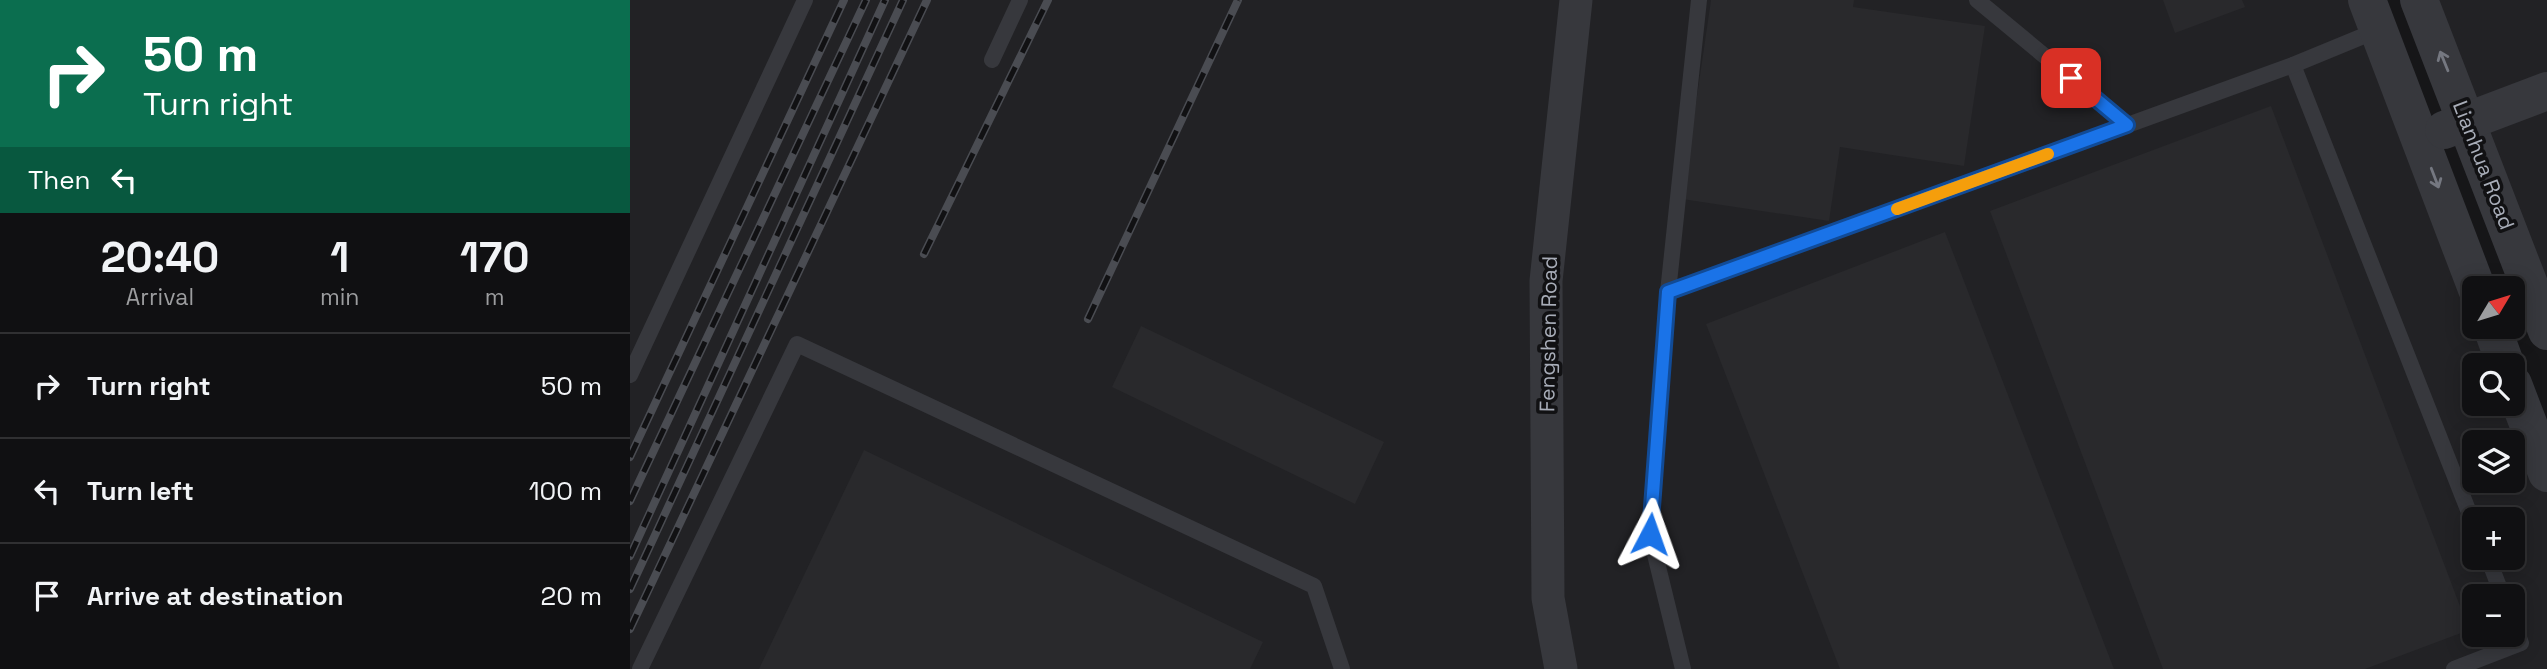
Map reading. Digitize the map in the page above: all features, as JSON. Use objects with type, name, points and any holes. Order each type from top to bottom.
[{"type":"street","name":"Fengshen Road","points":[[1561,669],[1548,598],[1546,281],[1576,0]]},
{"type":"street","name":"Lianhua Road","points":[[2419,0],[2547,331]]},
{"type":"street","points":[[2372,15],[2472,276]]},
{"type":"street","points":[[2420,140],[2547,91]]},
{"type":"street","points":[[2525,415],[2547,473]]},
{"type":"lane","points":[[630,375],[804,0]]},
{"type":"lane","points":[[992,60],[1020,0]]},
{"type":"lane","points":[[1682,669],[1650,534],[1668,292],[1699,0]]},
{"type":"lane","points":[[1977,0],[2127,125]]},
{"type":"lane","points":[[1668,292],[2293,65],[2372,15]]},
{"type":"lane","points":[[2293,65],[2467,507]]},
{"type":"lane","points":[[640,669],[797,344],[1314,586],[1342,669]]},
{"type":"lane","points":[[2454,669],[2511,647]]},
{"type":"shaded area","points":[[630,0],[2366,0],[2469,276],[2462,276],[2462,340],[2485,340],[2495,353],[2462,353],[2462,416],[2519,416],[2547,473],[2547,669],[630,669]]},
{"type":"shaded area","points":[[2419,0],[2547,0],[2547,331]]},
{"type":"building","points":[[1711,0],[1854,0],[1853,7],[1985,26],[1964,166],[1840,147],[1829,221],[1682,199]]},
{"type":"building","points":[[2163,0],[2242,0],[2245,7],[2175,33]]},
{"type":"building","points":[[2271,106],[2462,611],[2462,633],[2365,669],[2163,669],[1990,211]]},
{"type":"building","points":[[1945,232],[2114,669],[1840,669],[1706,324]]},
{"type":"building","points":[[1141,326],[1384,442],[1355,504],[1112,387]]},
{"type":"building","points":[[864,450],[1263,642],[1250,669],[759,669]]},
{"type":"railway","points":[[630,457],[844,0]]},
{"type":"railway","points":[[630,501],[866,0]]},
{"type":"railway","points":[[630,556],[885,0]]},
{"type":"railway","points":[[630,589],[903,0]]},
{"type":"railway","points":[[630,629],[927,0]]},
{"type":"railway","points":[[924,254],[1048,0]]},
{"type":"railway","points":[[1088,319],[1238,0]]},
{"type":"slow traffic","points":[[1897,209],[2048,154]]},
{"type":"route","points":[[1650,534],[1668,292],[2127,125],[2071,78]]}]
